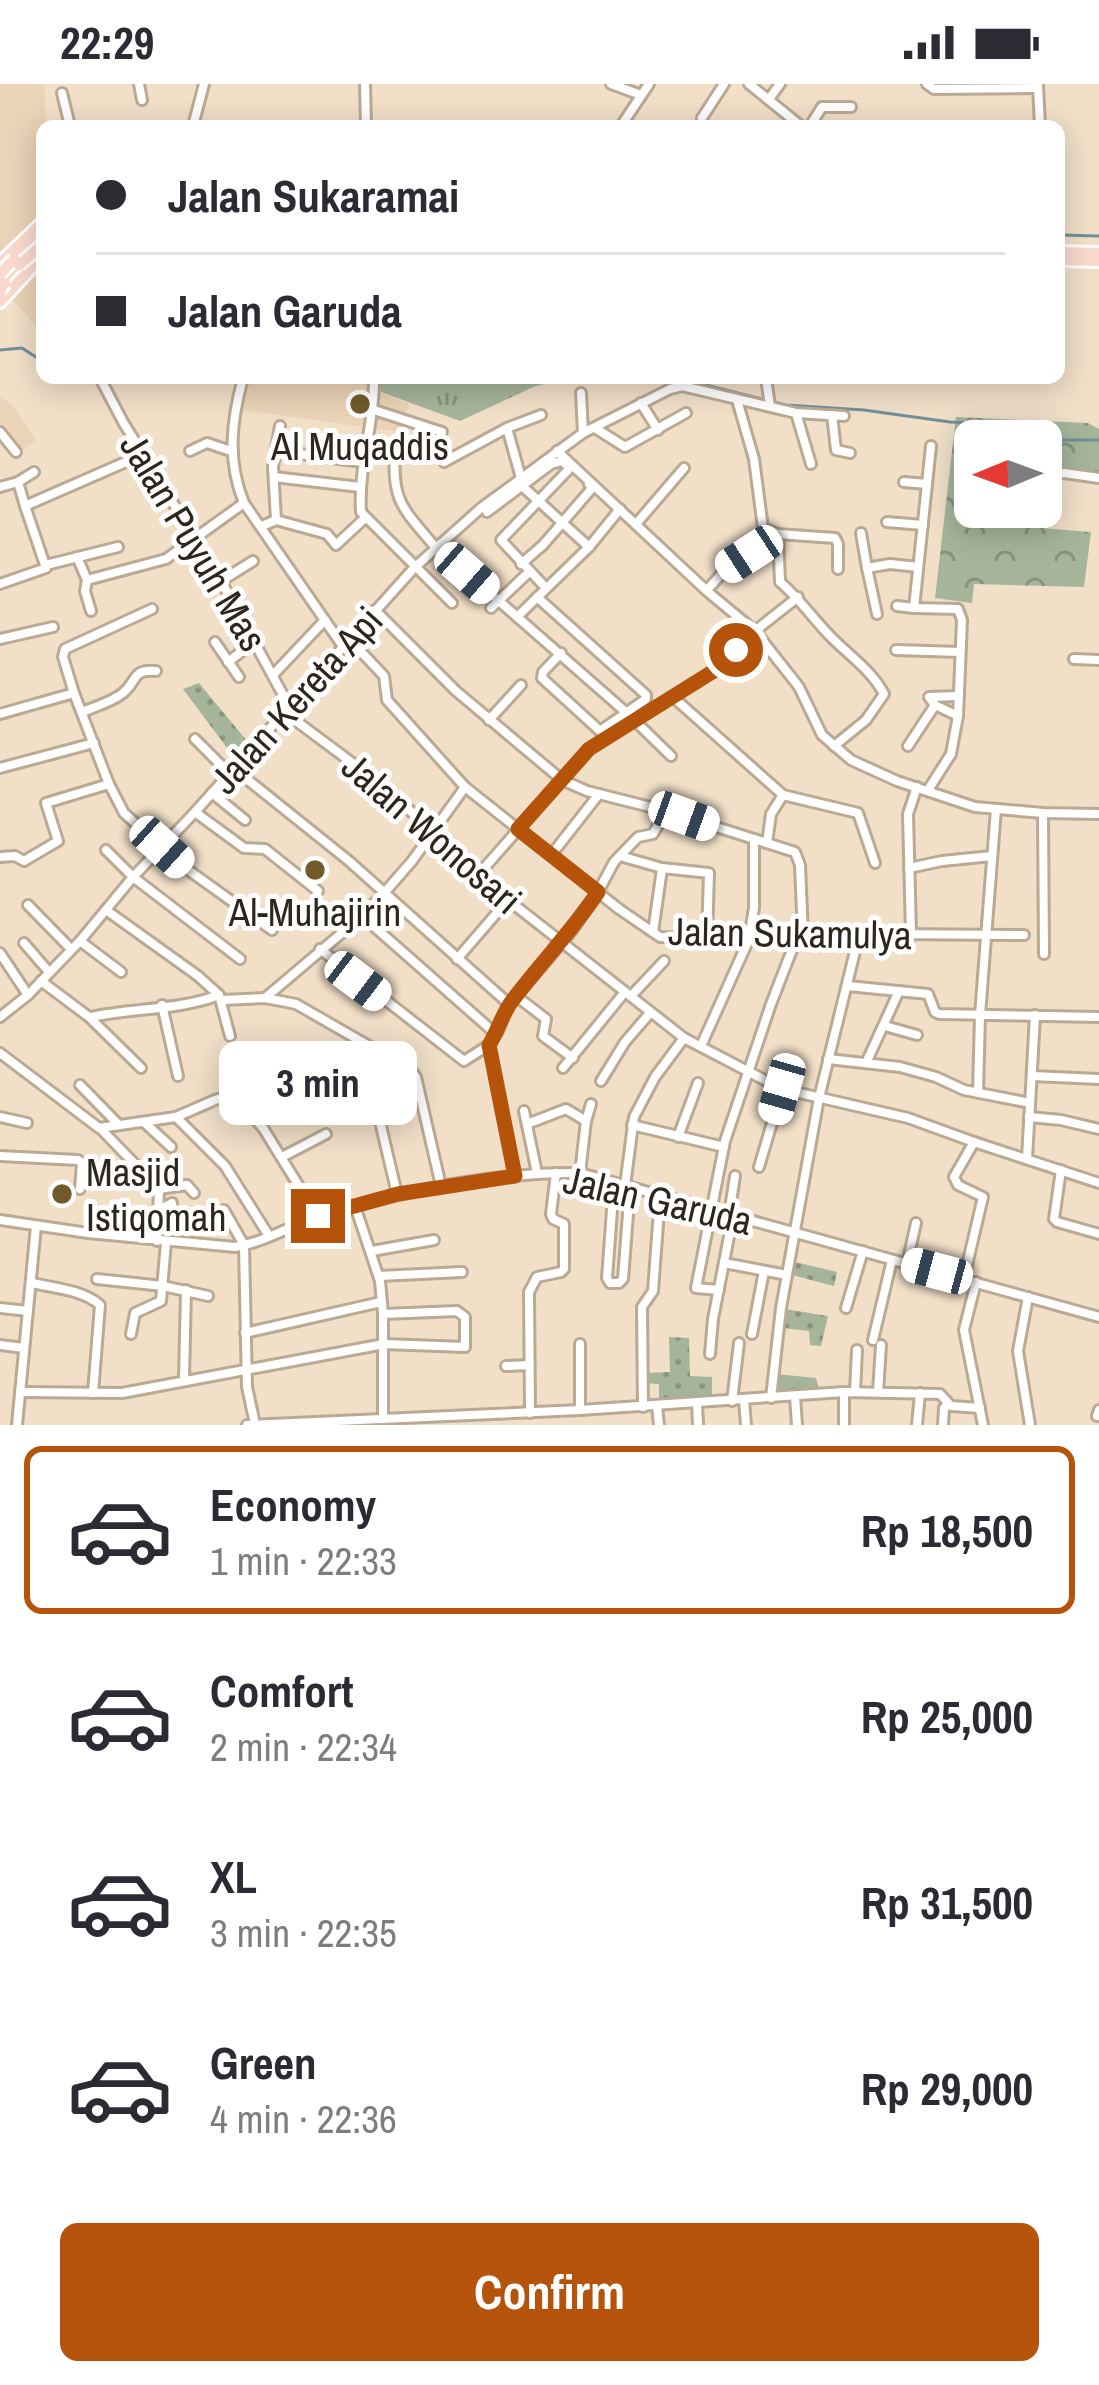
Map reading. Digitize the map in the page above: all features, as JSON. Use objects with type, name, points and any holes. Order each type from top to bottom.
[{"type":"main road","points":[[0,262],[36,228]]},
{"type":"main road","points":[[0,274],[36,239]]},
{"type":"main road","points":[[19,243],[16,262],[36,263]]},
{"type":"main road","points":[[1,295],[36,250]]},
{"type":"main road","points":[[1065,256],[1099,257]]},
{"type":"main road","points":[[1,295],[36,266]]},
{"type":"street","points":[[139,84],[142,100]]},
{"type":"street","points":[[195,120],[204,84]]},
{"type":"street","points":[[365,84],[366,120]]},
{"type":"street","points":[[611,84],[641,95]]},
{"type":"street","points":[[625,120],[650,84]]},
{"type":"street","points":[[702,118],[724,84]]},
{"type":"street","points":[[749,84],[797,120]]},
{"type":"street","points":[[769,99],[780,84]]},
{"type":"street","points":[[927,84],[934,89],[1038,86],[1040,120]]},
{"type":"street","points":[[62,93],[69,120]]},
{"type":"street","points":[[811,120],[823,107],[851,106]]},
{"type":"street","name":"Jalan Puyuh Mas","points":[[103,384],[221,581],[273,675],[286,709]]},
{"type":"street","points":[[87,580],[166,559],[244,503],[231,451],[241,384]]},
{"type":"street","points":[[374,384],[361,512],[452,603]]},
{"type":"street","points":[[767,384],[770,407]]},
{"type":"street","name":"Jalan Kereta Api","points":[[0,1017],[80,940],[414,568],[481,508],[557,451],[583,433],[680,386],[796,412],[844,416]]},
{"type":"street","points":[[581,393],[583,433]]},
{"type":"street","points":[[737,400],[754,460],[762,526],[778,534],[835,538],[838,569]]},
{"type":"street","points":[[641,404],[658,430]]},
{"type":"street","points":[[374,410],[442,432]]},
{"type":"street","points":[[796,412],[811,464]]},
{"type":"street","points":[[595,428],[625,446],[686,413]]},
{"type":"street","points":[[444,462],[541,415]]},
{"type":"street","points":[[832,415],[836,450],[850,453]]},
{"type":"street","points":[[276,520],[274,477],[280,426]]},
{"type":"street","points":[[507,428],[521,482],[589,547]]},
{"type":"street","points":[[0,432],[16,452]]},
{"type":"street","points":[[395,442],[393,480],[406,513],[495,604],[561,653],[671,756]]},
{"type":"street","points":[[190,452],[207,443],[231,451]]},
{"type":"street","points":[[914,608],[931,446]]},
{"type":"street","points":[[276,451],[363,462]]},
{"type":"street","points":[[557,451],[755,631],[799,687],[822,734],[862,766],[965,804],[1099,814]]},
{"type":"street","points":[[25,506],[144,454]]},
{"type":"street","points":[[487,512],[521,482],[562,461],[592,487],[495,604]]},
{"type":"street","points":[[546,588],[501,540],[570,468]]},
{"type":"street","points":[[636,524],[684,468]]},
{"type":"street","points":[[0,487],[34,472]]},
{"type":"street","points":[[1062,473],[1099,478]]},
{"type":"street","points":[[274,477],[360,487]]},
{"type":"street","points":[[18,482],[46,566]]},
{"type":"street","points":[[904,482],[927,484]]},
{"type":"street","name":"Jalan Sukamulya","points":[[244,503],[325,620],[384,676],[387,700],[465,787],[660,937],[1024,935]]},
{"type":"street","points":[[517,617],[589,547],[620,509]]},
{"type":"street","points":[[262,526],[276,520],[327,534],[336,545],[365,518]]},
{"type":"street","points":[[887,522],[922,525]]},
{"type":"street","points":[[861,533],[877,614]]},
{"type":"street","points":[[778,534],[778,579],[884,694],[866,720],[834,746]]},
{"type":"street","points":[[0,584],[118,547]]},
{"type":"street","points":[[706,590],[726,568],[749,554]]},
{"type":"street","points":[[77,557],[92,610]]},
{"type":"street","points":[[221,581],[254,561]]},
{"type":"street","points":[[867,568],[890,564],[918,568]]},
{"type":"street","points":[[479,874],[589,749],[631,717],[646,699],[537,597]]},
{"type":"street","points":[[561,653],[542,678],[601,731],[673,697],[717,669],[798,597]]},
{"type":"street","points":[[897,606],[958,609],[962,620],[958,716],[951,754],[908,814],[910,935]]},
{"type":"street","points":[[152,609],[65,649],[74,693],[124,813],[184,867],[272,930]]},
{"type":"street","points":[[376,610],[456,691],[562,780],[793,850],[798,856],[800,936],[724,1147],[696,1288],[719,1290]]},
{"type":"street","points":[[273,675],[325,620]]},
{"type":"street","points":[[0,640],[53,627]]},
{"type":"street","points":[[215,642],[239,677]]},
{"type":"street","points":[[228,662],[254,642]]},
{"type":"street","points":[[896,650],[960,652]]},
{"type":"street","points":[[1074,658],[1099,660]]},
{"type":"street","points":[[82,712],[123,693],[146,670],[157,671]]},
{"type":"street","points":[[489,720],[521,685]]},
{"type":"street","points":[[0,714],[74,693]]},
{"type":"street","points":[[958,716],[929,700],[931,696],[959,696]]},
{"type":"street","points":[[673,697],[783,795],[858,814],[875,862]]},
{"type":"street","points":[[908,746],[935,705]]},
{"type":"street","name":"Jalan Wonosari","points":[[286,709],[382,785],[508,899],[684,1038],[782,1089],[908,1118],[1099,1183]]},
{"type":"street","points":[[195,739],[385,892],[457,958],[546,1019],[543,1036],[573,1058]]},
{"type":"street","points":[[0,768],[94,743]]},
{"type":"street","points":[[0,857],[24,861],[58,841],[46,802],[109,784]]},
{"type":"street","points":[[265,998],[385,892],[465,787]]},
{"type":"street","points":[[212,794],[245,820]]},
{"type":"street","points":[[552,854],[599,794]]},
{"type":"street","points":[[767,843],[771,814],[783,795]]},
{"type":"street","points":[[978,1093],[996,809]]},
{"type":"street","points":[[320,949],[464,1061],[489,1045],[512,1000],[598,892],[614,862],[641,836],[653,834],[666,811]]},
{"type":"street","points":[[195,812],[247,849],[265,849],[318,891]]},
{"type":"street","points":[[1043,813],[1044,954]]},
{"type":"street","points":[[700,1046],[749,938],[754,839]]},
{"type":"street","points":[[106,850],[240,959]]},
{"type":"street","points":[[620,856],[662,868],[709,873],[707,938]]},
{"type":"street","points":[[908,868],[992,856]]},
{"type":"street","points":[[652,932],[662,868]]},
{"type":"street","points":[[457,958],[508,899]]},
{"type":"street","points":[[28,905],[71,949]]},
{"type":"street","points":[[106,910],[221,998],[230,1036]]},
{"type":"street","points":[[362,916],[496,1034]]},
{"type":"street","points":[[771,1398],[819,1098],[859,935]]},
{"type":"street","points":[[80,940],[121,972]]},
{"type":"street","points":[[24,943],[49,972]]},
{"type":"street","points":[[0,952],[28,995]]},
{"type":"street","points":[[563,1068],[664,961]]},
{"type":"street","points":[[41,981],[89,1017],[141,1068]]},
{"type":"street","points":[[848,986],[928,994],[936,1013],[1099,1018]]},
{"type":"street","points":[[866,1063],[898,991]]},
{"type":"street","points":[[89,1017],[221,998],[296,1004],[411,1070],[441,1186]]},
{"type":"street","points":[[162,1005],[178,1076]]},
{"type":"street","points":[[601,1082],[650,1013]]},
{"type":"street","points":[[1027,1159],[1035,1015]]},
{"type":"street","points":[[884,1025],[916,1035]]},
{"type":"street","points":[[614,1183],[607,1275],[610,1282],[619,1283],[632,1125],[655,1077],[684,1038]]},
{"type":"street","points":[[489,1045],[515,1176]]},
{"type":"street","points":[[0,1052],[99,1127],[159,1190],[163,1286],[159,1303],[135,1313],[131,1334]]},
{"type":"street","points":[[828,1059],[901,1067],[978,1093],[1030,1103]]},
{"type":"street","points":[[99,1127],[176,1117],[289,1075],[315,1108]]},
{"type":"street","points":[[1032,1076],[1099,1078]]},
{"type":"street","points":[[678,1137],[698,1083]]},
{"type":"street","points":[[80,1085],[120,1126]]},
{"type":"street","points":[[759,1167],[782,1089]]},
{"type":"street","points":[[233,1094],[263,1128],[318,1216]]},
{"type":"street","points":[[580,1173],[591,1104]]},
{"type":"street","points":[[526,1124],[566,1109],[586,1121]]},
{"type":"street","points":[[524,1111],[537,1173]]},
{"type":"street","points":[[378,1113],[398,1194]]},
{"type":"street","points":[[176,1117],[225,1166],[269,1236]]},
{"type":"street","points":[[1029,1117],[1099,1129]]},
{"type":"street","points":[[0,1118],[27,1123]]},
{"type":"street","points":[[144,1122],[171,1148]]},
{"type":"street","points":[[632,1125],[724,1147]]},
{"type":"street","points":[[282,1157],[326,1134]]},
{"type":"street","points":[[964,1279],[982,1197],[954,1178],[974,1142]]},
{"type":"street","points":[[0,1156],[80,1161],[80,1189]]},
{"type":"street","points":[[1061,1170],[1055,1221],[1099,1234]]},
{"type":"street","points":[[530,1413],[530,1286],[537,1277],[564,1269],[564,1224],[551,1214],[556,1172]]},
{"type":"street","name":"Jalan Garuda","points":[[0,1220],[224,1247],[244,1245],[318,1216],[398,1194],[537,1173],[580,1173],[1099,1317]]},
{"type":"street","points":[[710,1354],[735,1177]]},
{"type":"street","points":[[159,1190],[188,1185],[194,1193]]},
{"type":"street","points":[[644,1407],[642,1307],[653,1291],[660,1196]]},
{"type":"street","points":[[160,1209],[172,1203]]},
{"type":"street","points":[[355,1206],[379,1276],[389,1421]]},
{"type":"street","points":[[224,1210],[244,1245],[251,1425],[505,1420],[530,1413],[849,1392],[940,1394],[953,1407],[980,1408]]},
{"type":"street","points":[[907,1264],[916,1223]]},
{"type":"street","points":[[17,1425],[36,1226]]},
{"type":"street","points":[[372,1251],[434,1240]]},
{"type":"street","points":[[846,1308],[863,1252]]},
{"type":"street","points":[[878,1392],[877,1343],[892,1259]]},
{"type":"street","points":[[724,1263],[788,1275]]},
{"type":"street","points":[[752,1334],[764,1271]]},
{"type":"street","points":[[379,1276],[462,1272]]},
{"type":"street","points":[[97,1279],[208,1296]]},
{"type":"street","points":[[32,1282],[95,1299],[100,1305],[93,1393]]},
{"type":"street","points":[[976,1282],[964,1330],[983,1425]]},
{"type":"street","points":[[184,1380],[186,1290]]},
{"type":"street","points":[[1028,1297],[1018,1351],[1030,1425]]},
{"type":"street","points":[[245,1333],[381,1302]]},
{"type":"street","points":[[0,1308],[28,1311]]},
{"type":"street","points":[[20,1392],[122,1393],[384,1344],[465,1345],[465,1317],[457,1311],[383,1314]]},
{"type":"street","points":[[580,1343],[580,1410]]},
{"type":"street","points":[[732,1401],[739,1343]]},
{"type":"street","points":[[0,1345],[24,1348]]},
{"type":"street","points":[[844,1425],[857,1350]]},
{"type":"street","points":[[506,1366],[529,1365]]},
{"type":"street","points":[[917,1425],[920,1394]]},
{"type":"street","points":[[795,1396],[797,1425]]},
{"type":"street","points":[[744,1400],[746,1425]]},
{"type":"street","points":[[697,1403],[698,1425]]},
{"type":"street","points":[[943,1425],[948,1404]]},
{"type":"street","points":[[657,1406],[659,1425]]},
{"type":"shaded area","points":[[0,84],[44,84],[46,120],[36,120],[36,223],[0,256]]},
{"type":"shaded area","points":[[36,268],[36,326],[9,295]]},
{"type":"shaded area","points":[[240,384],[378,384],[379,392],[409,404],[401,432],[235,409]]},
{"type":"shaded area","points":[[0,396],[13,406],[36,440],[14,455],[0,437]]},
{"type":"green space","points":[[380,384],[544,384],[460,421],[381,392]]},
{"type":"green space","points":[[956,417],[1022,420],[956,420]]},
{"type":"green space","points":[[1062,422],[1088,423],[1099,429],[1099,476],[1062,473]]},
{"type":"green space","points":[[954,434],[954,528],[1091,532],[1084,587],[974,584],[972,603],[935,598]]},
{"type":"green space","points":[[199,683],[247,741],[233,756],[183,689]]},
{"type":"green space","points":[[795,1262],[837,1272],[834,1286],[792,1275]]},
{"type":"green space","points":[[785,1309],[828,1316],[821,1346],[810,1345],[809,1331],[782,1328]]},
{"type":"green space","points":[[669,1337],[689,1338],[690,1376],[712,1377],[712,1400],[659,1402],[659,1384],[646,1383],[646,1373],[670,1372]]},
{"type":"green space","points":[[776,1374],[816,1378],[820,1392],[778,1396],[774,1392]]},
{"type":"waterway","points":[[1065,235],[1099,236]]},
{"type":"waterway","points":[[0,350],[22,348],[36,357]]},
{"type":"waterway","points":[[702,384],[786,405],[1020,425],[1048,440],[1099,440]]},
{"type":"place","name":"Al Muqaddis","points":[[360,404]]},
{"type":"place","name":"Al-Muhajirin","points":[[315,870]]},
{"type":"place","name":"Masjid Istiqomah","points":[[62,1194]]},
{"type":"route","points":[[318,1216],[398,1194],[515,1176],[489,1045],[508,1004],[570,933],[598,892],[518,829],[589,749],[717,669],[736,650]]}]
